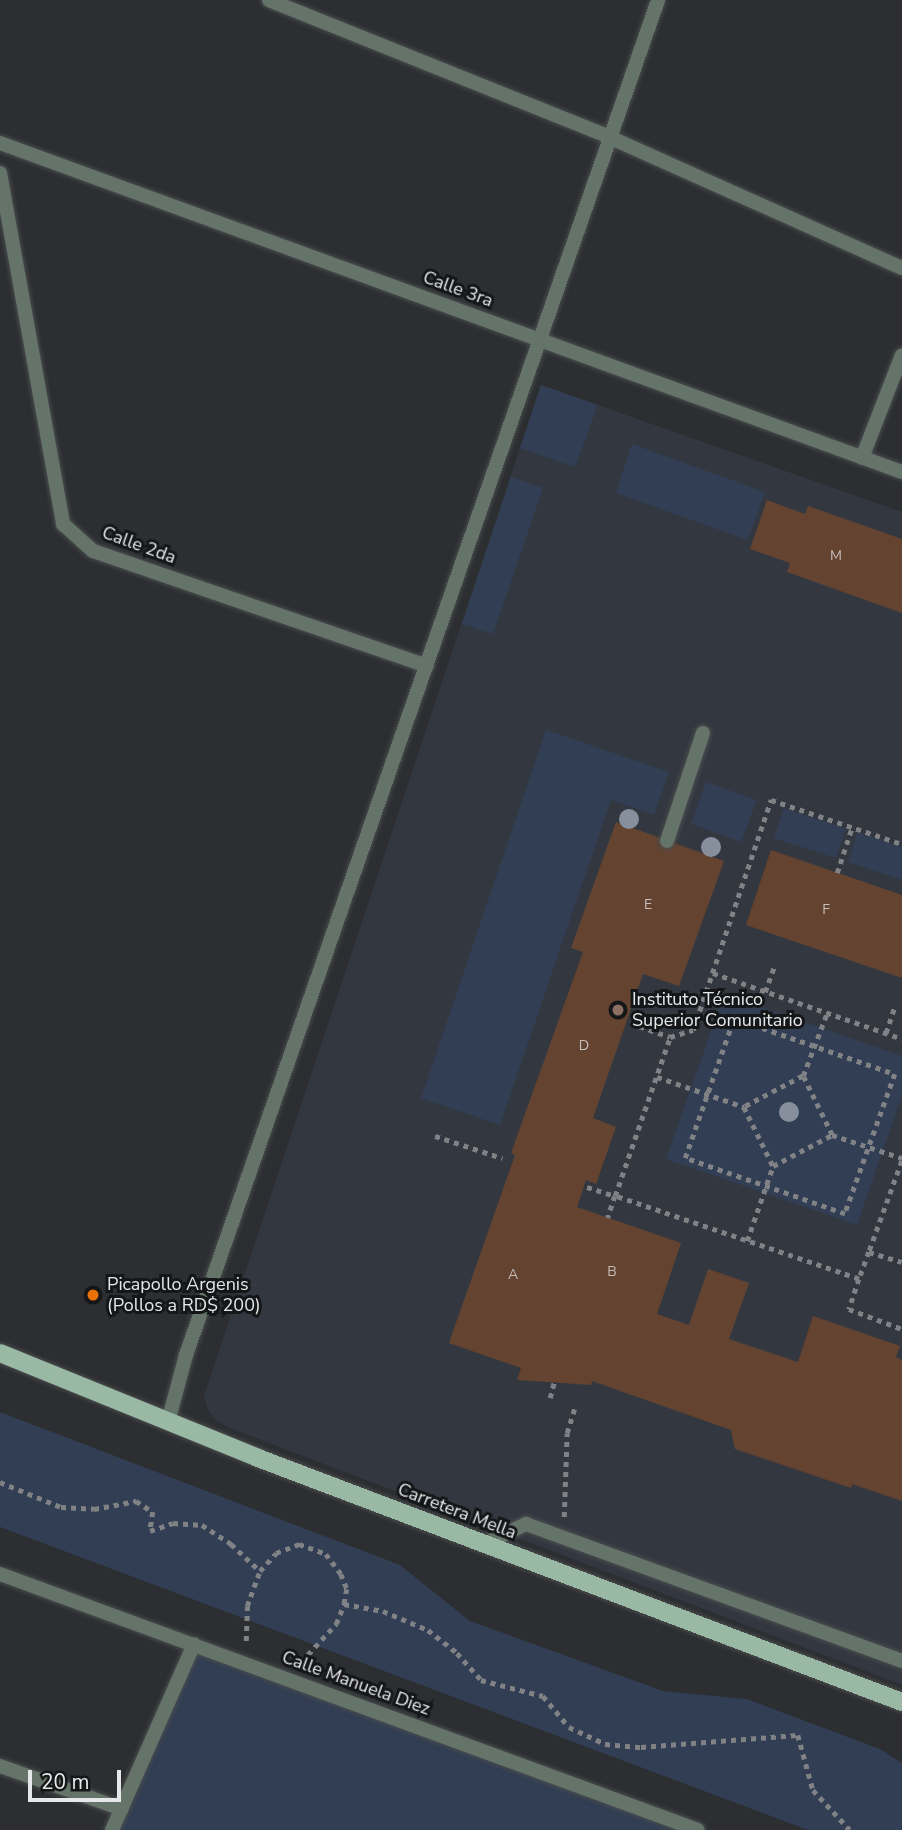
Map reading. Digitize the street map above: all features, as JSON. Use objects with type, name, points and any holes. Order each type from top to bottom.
[{"type":"main road","name":"Carretera Mella","points":[[0,1353],[168,1422],[902,1702]]},
{"type":"street","points":[[269,0],[609,137],[902,268]]},
{"type":"street","points":[[168,1422],[186,1355],[427,666],[537,338],[657,0]]},
{"type":"street","name":"Calle 3ra","points":[[0,144],[902,472]]},
{"type":"street","name":"Calle 2da","points":[[0,173],[63,524],[93,551],[427,666]]},
{"type":"street","points":[[862,458],[902,355]]},
{"type":"street","points":[[667,841],[704,733]]},
{"type":"street","points":[[484,1544],[526,1524],[902,1661]]},
{"type":"street","name":"Calle Manuela Diez","points":[[0,1574],[698,1830]]},
{"type":"street","points":[[112,1830],[194,1644]]},
{"type":"street","points":[[0,1766],[122,1809]]},
{"type":"path","points":[[631,1023],[670,1037],[693,1030],[771,800],[902,844]]},
{"type":"path","points":[[837,873],[852,827]]},
{"type":"path","points":[[765,992],[774,967]]},
{"type":"path","points":[[713,973],[902,1040]]},
{"type":"path","points":[[886,1033],[894,1008]]},
{"type":"path","points":[[744,1107],[803,1076],[827,1013]]},
{"type":"path","points":[[734,1018],[814,1046],[895,1074],[845,1214],[685,1158],[734,1018]]},
{"type":"path","points":[[608,1218],[670,1037]]},
{"type":"path","points":[[803,1076],[832,1135],[902,1159],[849,1310],[902,1329]]},
{"type":"path","points":[[656,1077],[744,1107],[774,1166]]},
{"type":"path","points":[[747,1241],[774,1166],[832,1135]]},
{"type":"path","points":[[435,1136],[502,1158]]},
{"type":"path","points":[[587,1186],[859,1279]]},
{"type":"path","points":[[869,1252],[902,1262]]},
{"type":"path","points":[[550,1398],[554,1382]]},
{"type":"path","points":[[556,1535],[565,1513],[567,1433],[575,1407]]},
{"type":"path","points":[[0,1482],[61,1507],[94,1509],[136,1501],[153,1512],[150,1531],[173,1523],[202,1525],[230,1544],[260,1571]]},
{"type":"path","points":[[244,1663],[247,1606],[260,1571],[276,1553],[299,1544],[326,1554],[341,1574],[347,1589],[336,1624],[286,1678]]},
{"type":"path","points":[[344,1604],[383,1611],[428,1630],[457,1653],[481,1680],[543,1696],[569,1727],[606,1744],[642,1747],[798,1735],[813,1790],[849,1830]]},
{"type":"shaded area","name":"Instituto Técnico Superior Comunitario","points":[[541,385],[902,512],[902,1685],[230,1428],[216,1420],[208,1410],[204,1396]]},
{"type":"shaded area","points":[[541,385],[598,405],[575,467],[520,448]]},
{"type":"shaded area","points":[[632,444],[765,492],[748,540],[616,493]]},
{"type":"shaded area","points":[[511,477],[543,488],[493,634],[462,624]]},
{"type":"shaded area","points":[[546,730],[669,772],[654,815],[611,800],[500,1125],[421,1098]]},
{"type":"shaded area","points":[[706,782],[757,800],[741,842],[691,824]]},
{"type":"shaded area","points":[[784,808],[846,829],[836,858],[774,838]]},
{"type":"shaded area","points":[[858,832],[902,847],[902,880],[848,862]]},
{"type":"shaded area","points":[[724,994],[902,1056],[902,1096],[857,1225],[666,1159]]},
{"type":"shaded area","points":[[0,1412],[400,1565],[470,1621],[663,1691],[747,1699],[880,1749],[902,1763],[902,1830],[808,1830],[0,1527]]},
{"type":"shaded area","points":[[194,1644],[686,1830],[113,1830]]},
{"type":"building","points":[[767,500],[805,514],[808,506],[902,539],[902,613],[787,572],[790,563],[750,549]]},
{"type":"building","points":[[616,822],[724,861],[679,986],[643,974],[593,1118],[616,1127],[596,1184],[586,1180],[577,1207],[681,1243],[657,1314],[689,1325],[708,1269],[749,1283],[729,1339],[798,1362],[813,1316],[900,1346],[896,1357],[902,1360],[902,1501],[852,1484],[851,1488],[735,1449],[731,1430],[592,1381],[591,1385],[517,1380],[521,1368],[449,1343],[515,1155],[511,1153],[583,952],[571,948]]},
{"type":"building","points":[[771,850],[902,895],[902,978],[746,925]]},
{"type":"place","name":"Instituto Técnico Superior Comunitario","points":[[618,1010]]},
{"type":"place","name":"Picapollo Argenis (Pollos a RD$ 200)","points":[[93,1295]]}]
